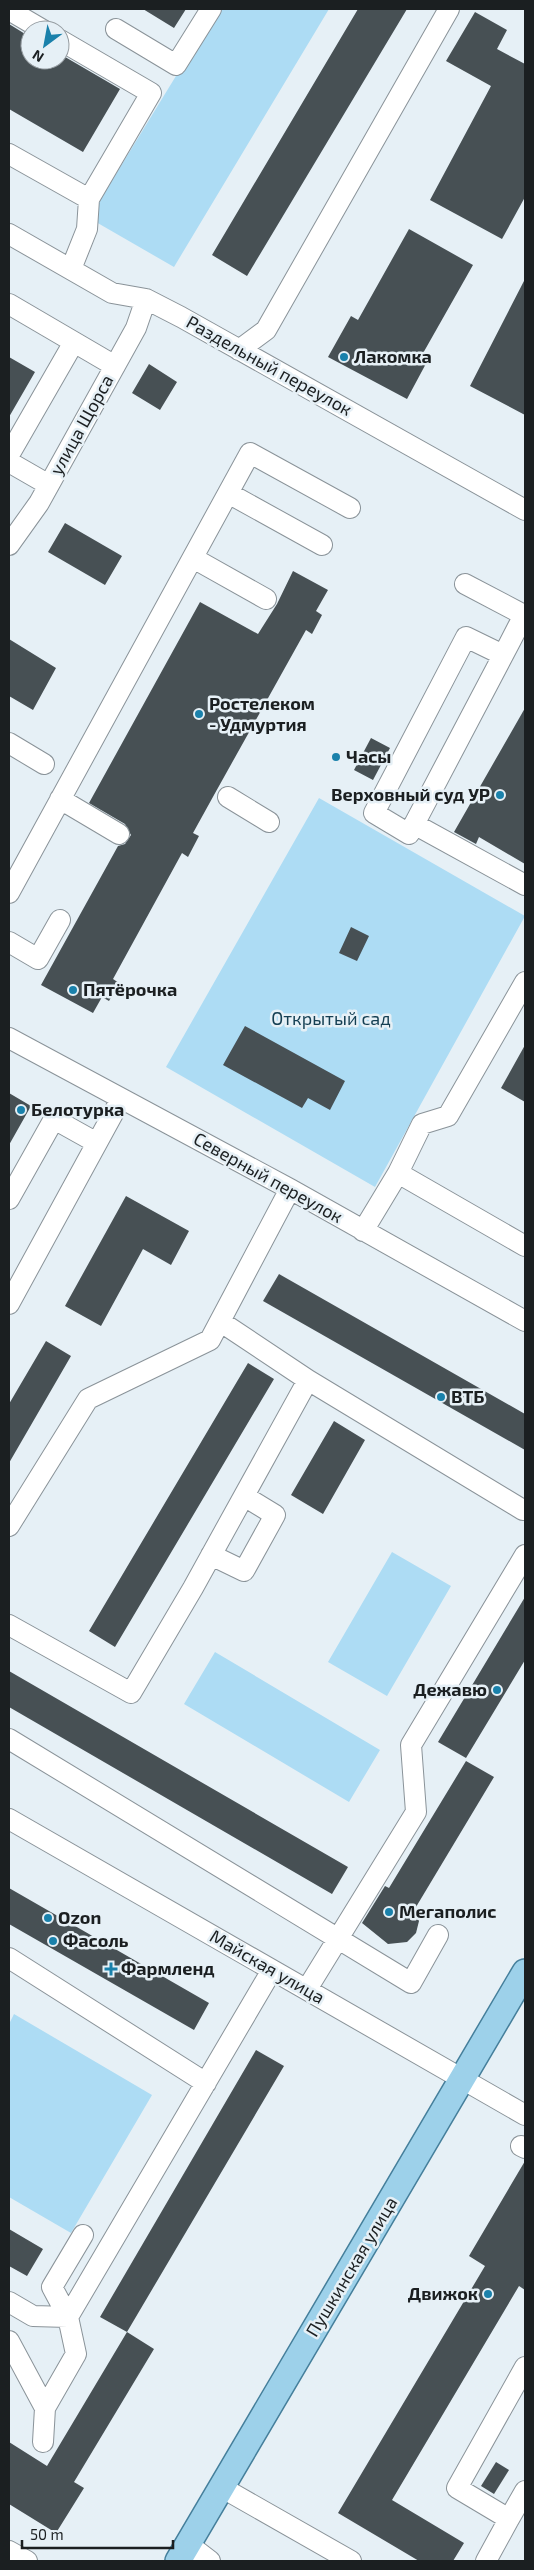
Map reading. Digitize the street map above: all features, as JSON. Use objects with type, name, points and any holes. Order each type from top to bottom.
[{"type":"main road","name":"Пушкинская улица","points":[[183,2552],[525,1972]]},
{"type":"street","points":[[116,30],[176,65],[211,9]]},
{"type":"street","points":[[240,350],[266,330],[448,9]]},
{"type":"street","points":[[9,10],[26,20]]},
{"type":"street","points":[[70,46],[151,93],[89,199],[87,229],[71,269]]},
{"type":"street","points":[[9,154],[89,199]]},
{"type":"street","name":"Раздельный переулок","points":[[9,234],[112,294],[146,299],[525,510]]},
{"type":"street","name":"улица Щорса","points":[[9,545],[39,503],[136,328],[146,299]]},
{"type":"street","points":[[9,304],[115,366]]},
{"type":"street","points":[[9,455],[74,342]]},
{"type":"street","points":[[9,893],[250,453],[350,508]]},
{"type":"street","points":[[9,462],[49,485]]},
{"type":"street","points":[[228,493],[322,545]]},
{"type":"street","points":[[193,558],[266,599]]},
{"type":"street","points":[[465,584],[525,615],[409,834],[374,813],[466,637],[503,655]]},
{"type":"street","points":[[9,742],[44,764]]},
{"type":"street","points":[[228,797],[269,822]]},
{"type":"street","points":[[60,799],[119,834]]},
{"type":"street","points":[[414,824],[525,885]]},
{"type":"street","points":[[9,942],[38,959],[60,920]]},
{"type":"street","points":[[363,1231],[398,1173],[422,1124],[448,1116],[525,982]]},
{"type":"street","name":"Северный переулок","points":[[9,1038],[290,1189],[525,1321]]},
{"type":"street","points":[[9,1304],[15,1278],[122,1099]]},
{"type":"street","points":[[9,1199],[54,1118],[97,1143]]},
{"type":"street","points":[[398,1173],[525,1246]]},
{"type":"street","points":[[9,1526],[88,1399],[210,1340],[290,1189]]},
{"type":"street","points":[[221,1322],[308,1380],[523,1510]]},
{"type":"street","points":[[9,1624],[131,1693],[211,1555],[308,1380]]},
{"type":"street","points":[[211,1555],[244,1571],[275,1515],[244,1496]]},
{"type":"street","points":[[307,1990],[416,1812],[411,1745],[525,1555]]},
{"type":"street","points":[[9,1740],[410,1983],[438,1934]]},
{"type":"street","name":"Майская улица","points":[[9,1819],[525,2115]]},
{"type":"street","points":[[9,1958],[206,2083]]},
{"type":"street","points":[[68,2317],[272,1970]]},
{"type":"street","points":[[43,2442],[45,2408],[76,2354],[68,2317],[52,2287],[83,2235]]},
{"type":"street","points":[[9,2302],[33,2316],[68,2317]]},
{"type":"street","points":[[9,2341],[45,2408]]},
{"type":"street","points":[[509,2519],[457,2488],[525,2367]]},
{"type":"street","points":[[222,2486],[351,2561]]},
{"type":"street","points":[[486,2561],[525,2491]]},
{"type":"street","points":[[9,2550],[27,2561]]},
{"type":"street","points":[[183,2552],[210,2561]]},
{"type":"green space","points":[[217,9],[329,9],[174,267],[89,218]]},
{"type":"green space","name":"Открытый сад","points":[[319,798],[525,916],[375,1187],[166,1067]]},
{"type":"green space","points":[[392,1552],[451,1586],[387,1696],[328,1662]]},
{"type":"green space","points":[[215,1652],[380,1750],[349,1802],[184,1704]]},
{"type":"green space","points":[[14,2014],[152,2095],[71,2233],[9,2197],[9,2024]]},
{"type":"building","points":[[143,9],[186,9],[174,28]]},
{"type":"building","points":[[358,9],[407,9],[247,276],[212,255]]},
{"type":"building","points":[[475,12],[507,30],[497,49],[525,64],[525,197],[502,239],[430,200],[491,86],[446,61]]},
{"type":"building","points":[[9,24],[20,31],[20,70],[70,70],[70,60],[120,89],[83,152],[9,109]]},
{"type":"building","points":[[409,229],[473,265],[422,355],[429,358],[407,399],[328,357],[351,316],[358,320]]},
{"type":"building","points":[[525,279],[525,415],[470,386]]},
{"type":"building","points":[[9,357],[35,372],[9,417]]},
{"type":"building","points":[[149,364],[177,382],[160,410],[132,393]]},
{"type":"building","points":[[65,523],[122,556],[105,585],[48,552]]},
{"type":"building","name":"Ростелеком - Удмуртия","points":[[293,571],[328,590],[316,611],[322,615],[312,634],[306,630],[193,833],[199,836],[188,857],[182,853],[113,979],[119,983],[109,1001],[102,997],[93,1013],[41,985],[118,846],[125,844],[131,835],[125,824],[89,803],[200,602],[258,634],[277,604]]},
{"type":"building","points":[[9,639],[56,668],[33,710],[9,696]]},
{"type":"building","name":"Верховный суд УР","points":[[525,708],[525,864],[479,837],[476,844],[454,832]]},
{"type":"building","points":[[371,738],[390,748],[373,780],[354,770]]},
{"type":"building","points":[[351,927],[369,936],[357,961],[339,953]]},
{"type":"building","points":[[245,1026],[345,1081],[330,1110],[308,1098],[302,1108],[223,1065]]},
{"type":"building","points":[[525,1045],[525,1102],[501,1088]]},
{"type":"building","points":[[9,1093],[31,1106],[9,1145]]},
{"type":"building","points":[[126,1196],[189,1231],[171,1265],[143,1249],[101,1326],[65,1306]]},
{"type":"building","points":[[279,1274],[525,1414],[525,1450],[263,1301]]},
{"type":"building","points":[[46,1341],[71,1356],[9,1463],[9,1404]]},
{"type":"building","points":[[248,1363],[274,1379],[115,1647],[89,1631]]},
{"type":"building","points":[[334,1421],[365,1440],[323,1514],[291,1495]]},
{"type":"building","points":[[525,1597],[525,1660],[466,1758],[438,1742]]},
{"type":"building","points":[[9,1671],[348,1867],[332,1894],[9,1707]]},
{"type":"building","points":[[466,1761],[494,1777],[416,1907],[419,1921],[416,1933],[407,1942],[388,1944],[362,1923],[385,1886],[389,1888]]},
{"type":"building","points":[[9,1888],[209,2003],[194,2030],[9,1924]]},
{"type":"building","points":[[256,2050],[284,2066],[127,2332],[100,2317]]},
{"type":"building","points":[[525,2161],[525,2290],[519,2286],[392,2500],[464,2543],[453,2561],[419,2561],[338,2513],[485,2266],[469,2256]]},
{"type":"building","points":[[9,2229],[43,2249],[27,2276],[9,2266]]},
{"type":"building","points":[[127,2332],[154,2349],[74,2482],[84,2488],[56,2533],[9,2504],[9,2442],[47,2466]]},
{"type":"building","points":[[496,2462],[509,2470],[494,2494],[481,2486]]},
{"type":"place","name":"Лакомка","points":[[344,357]]},
{"type":"place","name":"Ростелеком - Удмуртия","points":[[199,714]]},
{"type":"place","name":"Часы","points":[[336,757]]},
{"type":"place","name":"Верховный суд УР","points":[[500,795]]},
{"type":"place","name":"Пятёрочка","points":[[73,990]]},
{"type":"place","name":"Белотурка","points":[[21,1110]]},
{"type":"place","name":"ВТБ","points":[[441,1397]]},
{"type":"place","name":"Дежавю","points":[[497,1690]]},
{"type":"place","name":"Мегаполис","points":[[389,1912]]},
{"type":"place","name":"Ozon","points":[[48,1918]]},
{"type":"place","name":"Фасоль","points":[[53,1941]]},
{"type":"place","name":"Фармленд","points":[[111,1969]]},
{"type":"place","name":"Движок","points":[[488,2294]]}]
